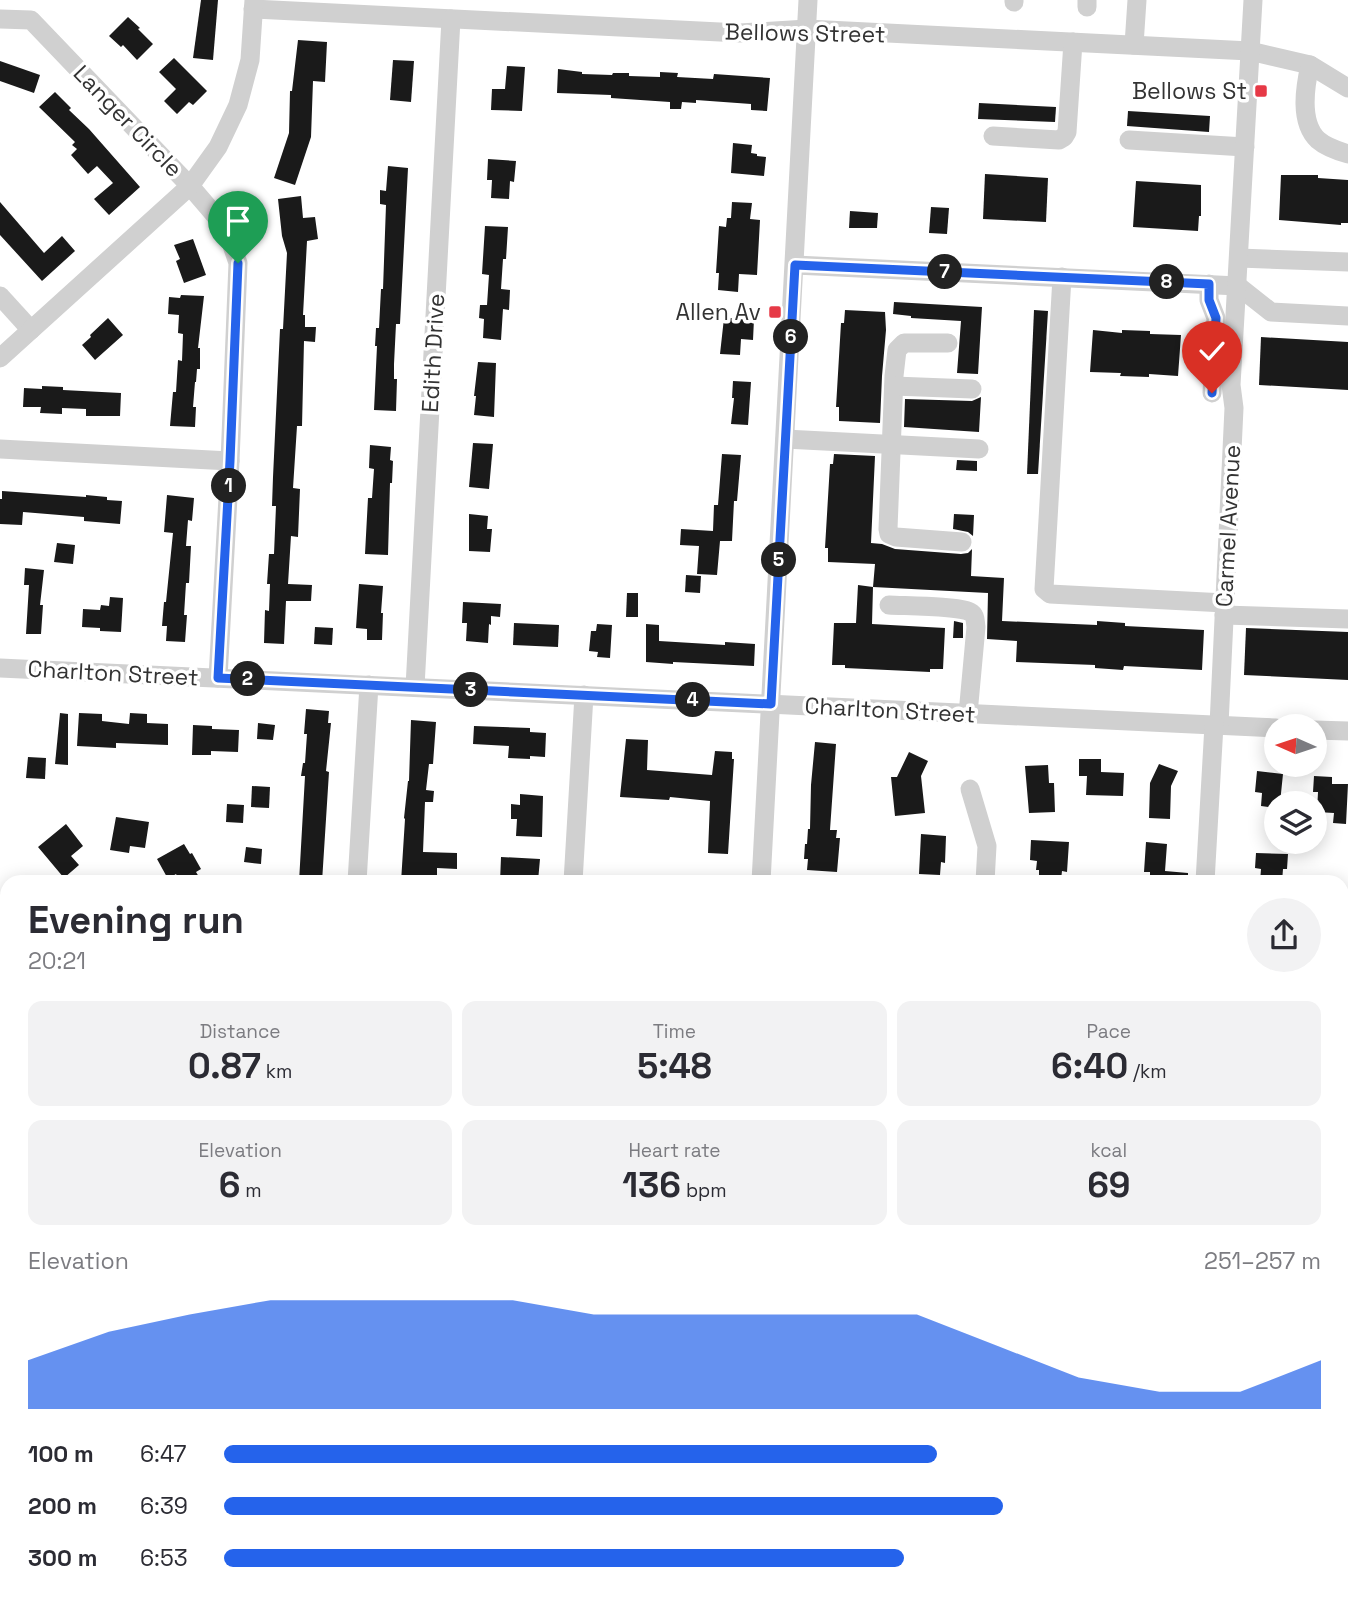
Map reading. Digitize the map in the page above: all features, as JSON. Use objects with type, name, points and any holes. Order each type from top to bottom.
[{"type":"street","points":[[0,19],[31,20],[32,0]]},
{"type":"street","points":[[761,875],[808,0]]},
{"type":"street","points":[[1135,45],[1137,0]]},
{"type":"street","name":"Carmel Avenue","points":[[1206,875],[1225,609],[1234,408],[1231,385],[1253,0]]},
{"type":"street","points":[[0,358],[190,186],[218,147],[238,105],[250,60],[254,5]]},
{"type":"street","name":"Bellows Street","points":[[254,5],[451,19],[740,33],[807,29],[1250,51],[1310,65],[1348,88]]},
{"type":"street","name":"Edith Drive","points":[[415,687],[451,19]]},
{"type":"street","name":"Langer Circle","points":[[31,20],[190,186],[226,228],[238,263],[218,678]]},
{"type":"street","points":[[993,136],[1059,140],[1065,137],[1073,42]]},
{"type":"street","points":[[1310,65],[1305,105],[1311,131],[1325,145],[1348,154]]},
{"type":"street","points":[[1129,140],[1245,147]]},
{"type":"street","points":[[1239,258],[1348,262]]},
{"type":"street","points":[[795,265],[1238,286],[1271,312],[1348,316]]},
{"type":"street","points":[[1062,277],[1044,589],[1050,594],[1348,620]]},
{"type":"street","points":[[1209,284],[1209,300],[1216,318],[1212,393]]},
{"type":"street","points":[[0,296],[31,330]]},
{"type":"street","points":[[948,343],[904,343],[897,350],[888,529],[889,534],[896,537],[962,542]]},
{"type":"street","points":[[894,386],[972,389]]},
{"type":"street","points":[[785,439],[979,449]]},
{"type":"street","points":[[0,449],[230,461]]},
{"type":"street","points":[[889,605],[957,609],[971,612],[974,616],[976,627],[968,714]]},
{"type":"street","name":"Charlton Street","points":[[0,667],[1264,727]]},
{"type":"street","points":[[357,875],[369,685]]},
{"type":"street","points":[[573,875],[584,695]]},
{"type":"street","points":[[1327,730],[1348,731]]},
{"type":"street","points":[[970,789],[987,846],[985,875]]},
{"type":"building","points":[[201,0],[218,0],[213,60],[193,58]]},
{"type":"building","points":[[128,17],[153,44],[137,60],[123,45],[121,47],[109,36]]},
{"type":"building","points":[[298,40],[327,42],[325,82],[313,81],[311,137],[295,185],[274,178],[289,133],[290,91]]},
{"type":"building","points":[[174,58],[207,91],[193,105],[189,102],[177,114],[164,101],[176,89],[159,72]]},
{"type":"building","points":[[393,60],[414,61],[411,102],[390,100]]},
{"type":"building","points":[[0,61],[40,75],[34,93],[0,81]]},
{"type":"building","points":[[507,66],[525,67],[522,111],[491,110],[492,89],[505,89]]},
{"type":"building","points":[[558,69],[582,74],[629,73],[629,76],[660,77],[660,72],[678,73],[677,77],[713,79],[714,74],[770,78],[767,111],[751,110],[751,104],[696,100],[696,103],[682,102],[681,109],[670,109],[670,102],[611,98],[611,95],[557,93]]},
{"type":"building","points":[[55,92],[140,187],[109,215],[94,199],[113,183],[97,166],[88,174],[71,155],[77,149],[72,145],[75,142],[39,107]]},
{"type":"building","points":[[979,103],[1056,107],[1055,122],[978,119]]},
{"type":"building","points":[[1128,111],[1210,116],[1209,132],[1127,126]]},
{"type":"building","points":[[733,143],[752,145],[751,153],[766,157],[764,176],[731,173]]},
{"type":"building","points":[[488,159],[516,161],[514,182],[510,181],[509,199],[491,198],[492,180],[487,180]]},
{"type":"building","points":[[388,166],[408,168],[400,324],[396,324],[394,364],[394,379],[397,379],[396,411],[374,410],[376,328],[379,328],[383,289],[386,205],[380,204],[380,190],[386,191]]},
{"type":"building","points":[[985,174],[1048,178],[1046,222],[983,219]]},
{"type":"building","points":[[1281,175],[1318,175],[1318,178],[1348,180],[1348,223],[1341,225],[1279,220]]},
{"type":"building","points":[[1136,181],[1201,185],[1198,231],[1133,227]]},
{"type":"building","points":[[301,196],[303,218],[315,217],[318,239],[307,241],[303,315],[305,327],[316,327],[315,342],[304,341],[302,426],[297,426],[293,488],[300,489],[298,537],[291,536],[288,584],[312,585],[311,601],[286,601],[284,644],[264,643],[265,610],[269,611],[269,554],[274,554],[276,506],[272,506],[273,477],[280,329],[283,329],[287,253],[282,236],[278,199]]},
{"type":"building","points":[[0,202],[44,253],[62,236],[75,251],[42,281],[0,235]]},
{"type":"building","points":[[732,202],[752,203],[750,219],[760,220],[757,275],[739,274],[738,292],[718,290],[719,273],[716,273],[719,226],[726,227],[727,218],[731,218]]},
{"type":"building","points":[[931,207],[949,208],[947,234],[929,233]]},
{"type":"building","points":[[850,211],[878,213],[877,228],[849,228]]},
{"type":"building","points":[[485,226],[508,227],[501,289],[510,290],[509,310],[503,309],[501,340],[483,338],[484,319],[479,318],[480,305],[487,305],[489,275],[482,274]]},
{"type":"building","points":[[193,239],[206,275],[184,283],[176,261],[180,259],[174,245]]},
{"type":"building","points":[[181,295],[204,296],[198,348],[200,369],[197,369],[193,407],[196,407],[195,427],[170,426],[178,360],[182,361],[183,334],[178,333],[179,315],[168,314],[169,297],[180,298]]},
{"type":"building","points":[[894,302],[982,307],[978,374],[957,373],[961,321],[911,318],[893,314]]},
{"type":"building","points":[[845,310],[885,312],[880,423],[839,421],[839,407],[836,407],[841,323],[844,323]]},
{"type":"building","points":[[1034,310],[1048,311],[1038,474],[1027,474]]},
{"type":"building","points":[[108,318],[123,335],[95,360],[82,345]]},
{"type":"building","points":[[724,318],[754,319],[753,340],[741,339],[740,355],[720,354]]},
{"type":"building","points":[[1093,330],[1122,333],[1122,330],[1150,331],[1150,334],[1181,335],[1178,376],[1120,376],[1121,373],[1090,372]]},
{"type":"building","points":[[1261,337],[1348,342],[1348,390],[1259,385]]},
{"type":"building","points":[[478,362],[496,363],[494,417],[474,415]]},
{"type":"building","points":[[733,381],[751,382],[748,425],[731,424]]},
{"type":"building","points":[[42,386],[63,387],[63,390],[121,393],[120,416],[86,416],[86,409],[62,408],[62,414],[40,413],[41,407],[23,407],[24,388],[42,389]]},
{"type":"building","points":[[981,397],[979,432],[904,427],[905,399],[972,401]]},
{"type":"building","points":[[473,443],[493,444],[489,489],[469,487]]},
{"type":"building","points":[[370,445],[391,447],[390,460],[393,461],[388,555],[365,554],[368,498],[372,498],[374,469],[369,468]]},
{"type":"building","points":[[722,454],[741,455],[737,501],[734,501],[732,541],[720,541],[717,575],[697,574],[699,546],[680,545],[681,529],[713,531]]},
{"type":"building","points":[[834,454],[875,456],[871,543],[895,549],[961,554],[972,549],[971,576],[1004,578],[1002,621],[1097,625],[1097,621],[1125,623],[1125,626],[1204,630],[1202,670],[1124,666],[1123,670],[1095,668],[1095,665],[1016,662],[1017,641],[987,639],[988,593],[873,587],[875,564],[828,562],[828,548],[825,548],[830,464],[833,464]]},
{"type":"building","points":[[957,460],[977,461],[977,471],[956,470]]},
{"type":"building","points":[[2,491],[86,495],[122,501],[120,524],[84,521],[84,517],[23,512],[22,525],[0,524]]},
{"type":"building","points":[[167,495],[194,498],[192,521],[188,520],[186,546],[191,546],[184,615],[187,615],[185,642],[166,641],[167,626],[162,626],[173,533],[164,532]]},
{"type":"building","points":[[469,514],[488,516],[487,529],[492,529],[490,552],[469,551]]},
{"type":"building","points":[[954,514],[974,515],[973,536],[968,532],[953,529]]},
{"type":"building","points":[[57,543],[75,545],[73,564],[54,562]]},
{"type":"building","points":[[25,568],[44,570],[40,605],[43,605],[41,634],[26,634],[29,585],[24,585]]},
{"type":"building","points":[[686,575],[701,576],[700,593],[685,592]]},
{"type":"building","points":[[359,584],[383,586],[382,640],[367,640],[367,629],[356,628]]},
{"type":"building","points":[[858,585],[873,587],[872,624],[945,628],[943,669],[930,669],[930,672],[832,665],[834,623],[856,623]]},
{"type":"building","points":[[627,593],[638,593],[638,617],[626,617]]},
{"type":"building","points":[[110,597],[123,598],[121,632],[82,627],[83,609],[100,610],[101,605],[109,606]]},
{"type":"building","points":[[463,602],[501,604],[500,617],[491,616],[488,643],[466,641],[467,623],[462,623]]},
{"type":"building","points":[[954,621],[963,623],[963,638],[953,638]]},
{"type":"building","points":[[514,623],[559,625],[558,647],[513,645]]},
{"type":"building","points":[[597,624],[612,625],[610,658],[597,657],[598,652],[589,651],[591,631],[596,631]]},
{"type":"building","points":[[646,624],[659,625],[659,641],[755,644],[754,666],[646,662]]},
{"type":"building","points":[[315,627],[333,628],[332,645],[314,644]]},
{"type":"building","points":[[1246,628],[1348,632],[1348,680],[1244,675]]},
{"type":"building","points":[[306,709],[329,711],[328,723],[331,723],[326,771],[329,772],[322,875],[299,875],[305,776],[301,776],[305,763],[307,734],[304,734]]},
{"type":"building","points":[[60,713],[68,714],[68,765],[55,764]]},
{"type":"building","points":[[79,713],[102,714],[102,721],[129,724],[130,713],[147,714],[147,723],[168,724],[168,745],[116,743],[116,748],[77,746]]},
{"type":"building","points":[[411,720],[436,722],[433,764],[429,764],[426,790],[434,791],[433,802],[425,802],[423,852],[457,853],[457,869],[437,868],[437,875],[401,875]]},
{"type":"building","points":[[258,723],[275,725],[273,740],[257,739]]},
{"type":"building","points":[[193,725],[239,730],[238,752],[211,751],[211,755],[192,755]]},
{"type":"building","points":[[474,726],[530,728],[530,732],[546,733],[545,757],[508,758],[509,746],[473,744]]},
{"type":"building","points":[[626,739],[648,740],[647,770],[712,775],[715,751],[732,752],[734,759],[728,854],[708,853],[710,801],[670,797],[669,800],[620,797]]},
{"type":"building","points":[[815,742],[836,744],[830,830],[837,830],[836,838],[840,838],[837,872],[807,870],[808,859],[804,859],[810,829]]},
{"type":"building","points":[[909,752],[928,761],[921,776],[925,813],[895,816],[891,777],[897,777]]},
{"type":"building","points":[[28,757],[46,758],[45,779],[26,778]]},
{"type":"building","points":[[1079,759],[1101,759],[1101,772],[1124,773],[1123,796],[1086,795],[1087,776],[1079,776]]},
{"type":"building","points":[[1159,764],[1178,771],[1171,786],[1170,819],[1149,818],[1150,783]]},
{"type":"building","points":[[1048,765],[1049,783],[1054,783],[1055,812],[1029,813],[1025,766]]},
{"type":"building","points":[[1257,771],[1264,772],[1264,777],[1283,777],[1281,791],[1264,791],[1264,806],[1261,806],[1262,793],[1255,792]]},
{"type":"building","points":[[1314,777],[1332,777],[1332,784],[1348,784],[1346,824],[1333,823],[1334,813],[1327,813],[1327,791],[1313,791]]},
{"type":"building","points":[[252,786],[270,787],[269,808],[251,807]]},
{"type":"building","points":[[520,794],[543,796],[542,837],[516,836],[517,819],[511,819],[511,804],[520,805]]},
{"type":"building","points":[[227,804],[244,805],[243,823],[226,822]]},
{"type":"building","points":[[116,817],[149,822],[145,848],[130,846],[129,853],[110,850]]},
{"type":"building","points":[[66,824],[83,846],[71,856],[79,865],[67,875],[61,875],[38,847]]},
{"type":"building","points":[[921,834],[946,836],[945,863],[941,862],[940,875],[919,874]]},
{"type":"building","points":[[1031,840],[1069,842],[1067,872],[1062,871],[1062,875],[1039,875],[1039,870],[1036,870],[1037,861],[1030,860]]},
{"type":"building","points":[[1146,842],[1167,844],[1165,871],[1188,875],[1150,875],[1150,872],[1144,872]]},
{"type":"building","points":[[184,844],[201,869],[196,872],[198,875],[166,875],[157,859]]},
{"type":"building","points":[[246,847],[262,849],[261,864],[244,862]]},
{"type":"building","points":[[1256,853],[1288,854],[1287,869],[1283,869],[1283,875],[1261,875],[1261,869],[1255,868]]},
{"type":"building","points":[[501,857],[540,859],[539,875],[500,875]]},
{"type":"place","name":"Bellows St","points":[[1261,91]]},
{"type":"place","name":"Allen Av","points":[[775,312]]},
{"type":"route","points":[[238,263],[218,678],[771,704],[795,265],[1209,284],[1209,300],[1216,318],[1212,393]]}]
